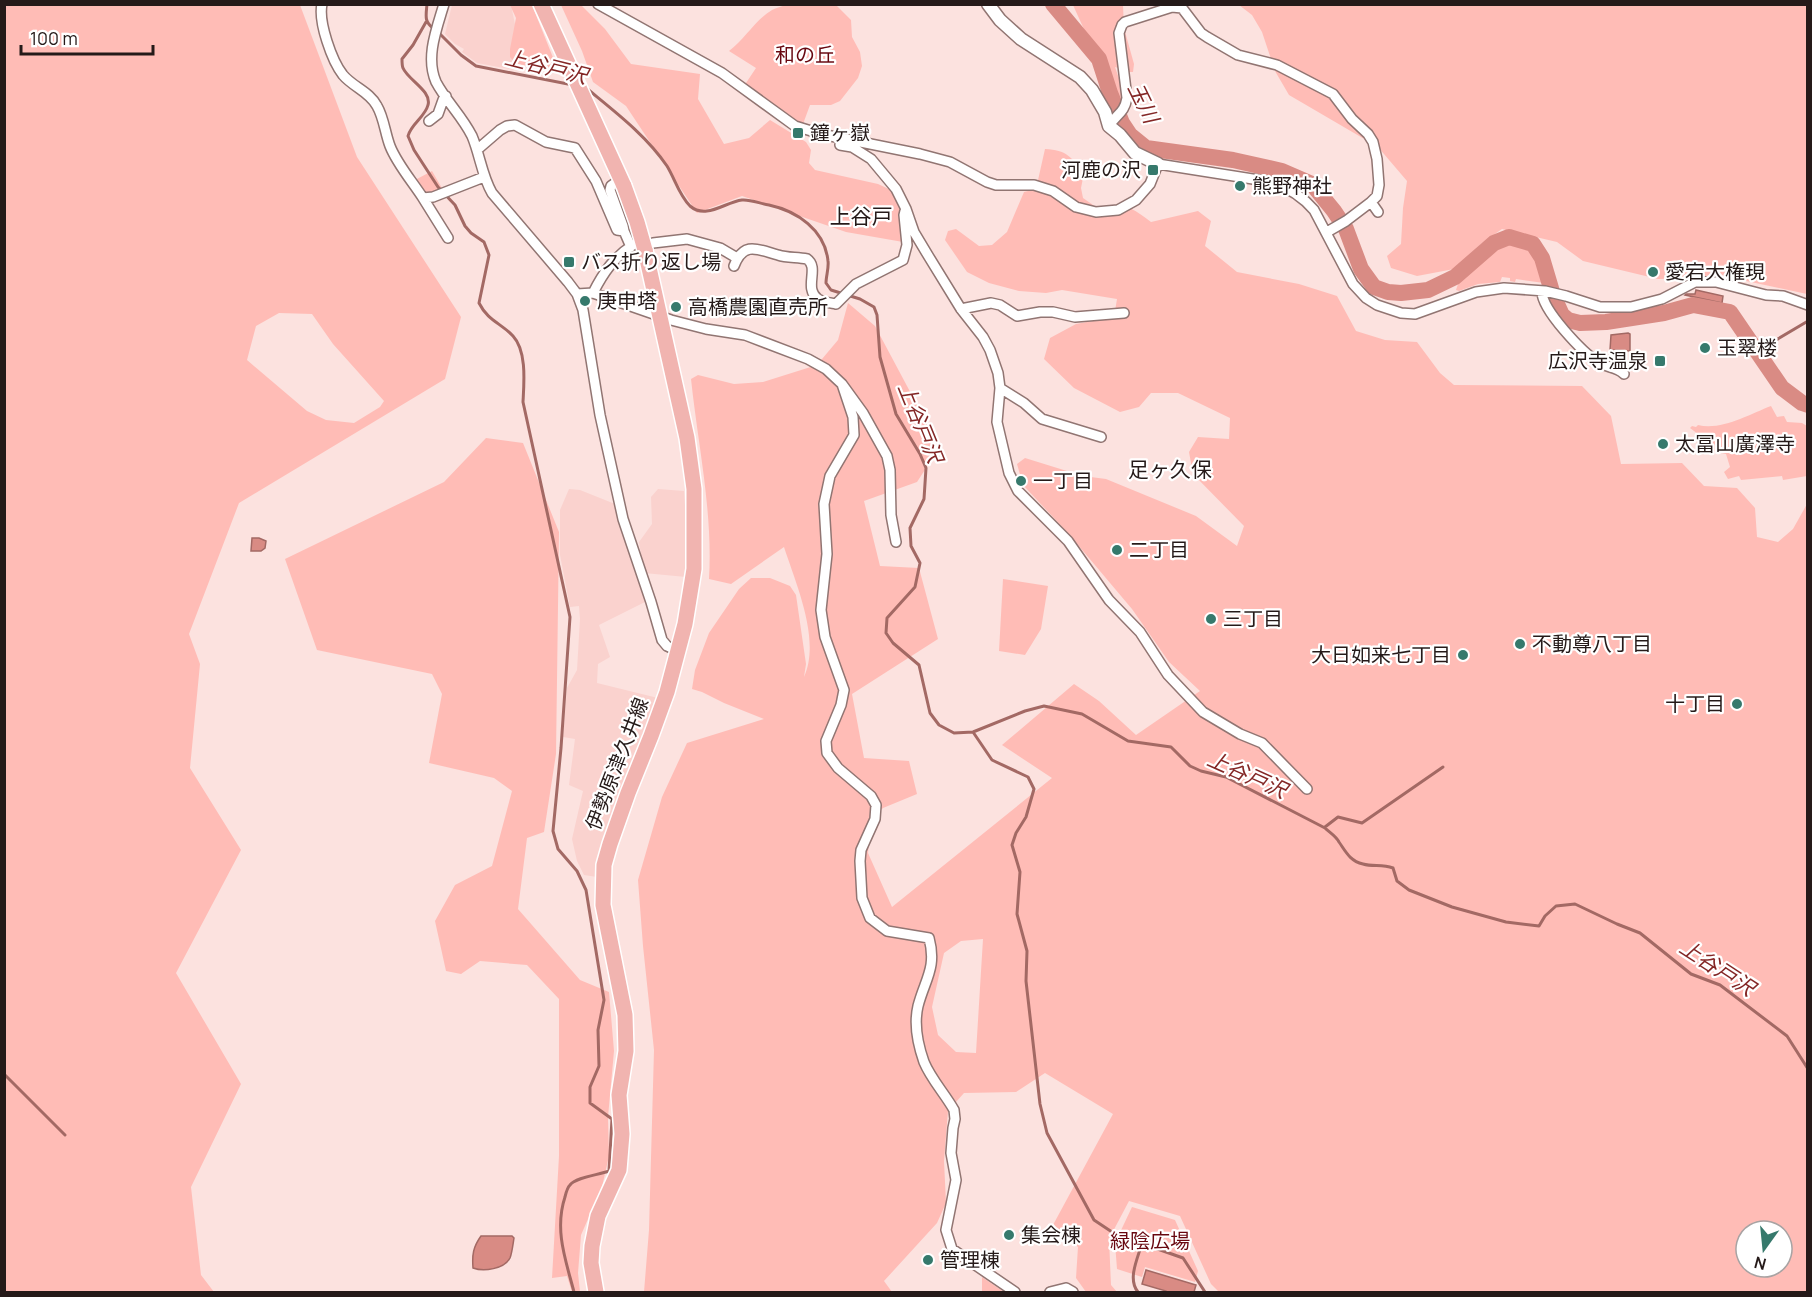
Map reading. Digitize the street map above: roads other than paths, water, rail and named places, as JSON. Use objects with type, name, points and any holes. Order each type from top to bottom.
[{"type":"main road","name":"伊勢原津久井線","points":[[541,4],[621,179],[637,222],[641,246],[661,316],[687,438],[694,489],[694,570],[685,624],[667,692],[604,865],[603,905],[625,1015],[626,1051],[619,1095],[622,1134],[619,1170],[598,1216],[592,1246],[591,1263],[596,1293]]},
{"type":"street","points":[[322,4],[321,14],[326,38],[337,64],[344,76],[373,99],[379,109],[392,151],[448,238]]},
{"type":"street","points":[[444,4],[434,41],[433,73],[437,83],[466,125],[492,193],[577,294],[583,310],[600,415],[622,519],[662,640],[667,646],[678,651]]},
{"type":"street","points":[[598,4],[722,73],[795,126],[842,139],[950,162],[996,185],[1034,185],[1053,191],[1076,207],[1096,212],[1118,210],[1136,200],[1150,184],[1158,164]]},
{"type":"street","points":[[988,4],[1000,20],[1021,39],[1080,77],[1092,90],[1111,123],[1135,153],[1158,164],[1272,182],[1285,186],[1305,199],[1318,215],[1353,284],[1366,298],[1391,311],[1415,314],[1476,291],[1504,288],[1566,296],[1600,307],[1631,307],[1662,299],[1695,282],[1716,282],[1766,295],[1783,296],[1808,304]]},
{"type":"street","points":[[1111,123],[1125,108],[1127,98],[1119,33],[1122,25],[1125,22],[1172,7],[1182,8],[1201,33],[1238,55],[1277,65],[1333,94],[1352,119],[1368,134],[1373,142],[1377,159],[1379,185],[1377,196],[1327,232]]},
{"type":"street","points":[[429,121],[438,114],[446,96]]},
{"type":"street","points":[[477,149],[500,130],[515,125],[546,142],[575,148],[596,181],[617,230],[624,231],[641,246]]},
{"type":"street","points":[[808,131],[819,140],[852,147],[871,159],[896,189],[914,232],[961,309],[983,337],[998,373],[1000,388],[997,422],[1009,473],[1018,491],[1068,541],[1109,600],[1140,632],[1168,675],[1203,712],[1240,734],[1262,742],[1307,789]]},
{"type":"street","points":[[423,198],[433,197],[484,177]]},
{"type":"street","points":[[621,179],[611,186],[610,190],[624,231]]},
{"type":"street","points":[[1371,202],[1378,212]]},
{"type":"street","points":[[593,293],[611,264],[641,246],[687,238],[720,248],[735,262],[750,248],[778,256],[807,259],[813,266],[810,282],[815,297],[837,304],[856,284],[903,260],[907,245],[904,215],[906,209]]},
{"type":"street","points":[[1544,292],[1542,298],[1570,337],[1598,362],[1620,370],[1624,374]]},
{"type":"street","points":[[577,294],[593,293],[670,320],[755,338],[826,369],[842,384],[863,413],[887,456],[890,470],[891,515],[896,542]]},
{"type":"street","points":[[961,309],[991,303],[1000,305],[1017,316],[1040,312],[1053,312],[1075,317],[1124,313]]},
{"type":"street","points":[[842,384],[853,417],[854,435],[830,476],[824,504],[826,554],[822,610],[825,637],[844,690],[841,705],[826,741],[828,753],[838,768],[871,796],[876,805],[875,819],[861,849],[860,861],[862,898],[870,918],[887,931],[929,938],[934,954],[918,1007],[917,1030],[924,1061],[954,1110],[951,1153],[956,1180],[946,1230],[952,1249],[1015,1293]]},
{"type":"street","points":[[1000,388],[1024,403],[1042,419],[1101,437]]},
{"type":"street","points":[[1050,1293],[1066,1288],[1073,1293]]},
{"type":"waterway","name":"上谷戸沢","points":[[427,4],[427,20],[433,28]]},
{"type":"waterway","points":[[1053,4],[1099,59],[1122,123],[1130,135],[1146,148],[1233,160],[1282,171],[1312,184],[1346,229],[1361,269],[1374,287],[1388,292],[1401,293],[1428,290],[1455,277],[1494,243],[1509,237],[1533,244],[1542,258],[1553,295],[1562,315],[1568,320],[1580,323],[1606,322],[1664,313],[1693,305],[1730,312],[1782,388],[1808,405]]},
{"type":"waterway","points":[[426,22],[402,59],[406,72],[423,90],[428,100],[424,113],[408,136],[414,150],[438,187],[455,205],[465,226],[484,242],[489,255],[479,303],[486,314],[513,336],[521,350],[524,368],[523,402],[570,617],[553,831],[558,849],[577,871],[586,890],[604,1000],[598,1030],[599,1066],[590,1087],[590,1103],[612,1119],[609,1171],[573,1182],[567,1189],[562,1209],[562,1245],[574,1292]]},
{"type":"waterway","name":"上谷戸沢","points":[[438,32],[461,55],[476,66],[573,85]]},
{"type":"waterway","name":"上谷戸沢","points":[[585,87],[629,124],[659,155],[690,206],[696,210],[709,211],[745,200],[790,212],[808,224],[821,240],[828,261],[826,283],[831,290],[860,299],[874,307],[877,315],[880,357],[896,414],[926,468],[924,499],[910,528],[911,546],[920,563],[915,587],[887,618],[886,633],[893,643],[919,665],[930,713],[939,725],[954,733],[973,732],[1025,711],[1044,706],[1082,714],[1128,741],[1171,747],[1190,766],[1226,777],[1325,828],[1355,861],[1393,868],[1397,881],[1409,890],[1452,907],[1506,922],[1539,926],[1545,916],[1556,906],[1575,904],[1640,933],[1691,974],[1720,985],[1787,1036],[1808,1069]]},
{"type":"waterway","points":[[1750,341],[1771,343],[1808,321]]},
{"type":"waterway","points":[[973,732],[992,760],[1028,777],[1034,789],[1026,817],[1012,845],[1020,872],[1017,914],[1027,951],[1026,981],[1040,1104],[1047,1133],[1094,1220],[1115,1234],[1183,1258],[1205,1292]]},
{"type":"waterway","points":[[1325,827],[1338,817],[1362,823],[1443,767]]},
{"type":"waterway","points":[[4,1074],[65,1135]]},
{"type":"waterway","points":[[1138,1292],[1133,1275],[1142,1243]]},
{"type":"place","name":"鐘ヶ嶽","points":[[798,133]]},
{"type":"place","name":"河鹿の沢","points":[[1153,170]]},
{"type":"place","name":"熊野神社","points":[[1240,186]]},
{"type":"place","name":"バス折り返し場","points":[[569,262]]},
{"type":"place","name":"愛宕大権現","points":[[1653,272]]},
{"type":"place","name":"庚申塔","points":[[585,301]]},
{"type":"place","name":"高橋農園直売所","points":[[676,307]]},
{"type":"place","name":"玉翠楼","points":[[1705,348]]},
{"type":"place","name":"広沢寺温泉","points":[[1660,361]]},
{"type":"place","name":"太冨山廣澤寺","points":[[1663,444]]},
{"type":"place","name":"一丁目","points":[[1021,481]]},
{"type":"place","name":"二丁目","points":[[1117,550]]},
{"type":"place","name":"三丁目","points":[[1211,619]]},
{"type":"place","name":"不動尊八丁目","points":[[1520,644]]},
{"type":"place","name":"大日如来七丁目","points":[[1463,655]]},
{"type":"place","name":"十丁目","points":[[1737,704]]},
{"type":"place","name":"集会棟","points":[[1009,1235]]},
{"type":"place","name":"管理棟","points":[[928,1260]]},
{"type":"district","name":"上谷戸","points":[[861,217]]},
{"type":"district","name":"足ヶ久保","points":[[1170,470]]},
{"type":"park label","name":"和の丘","points":[[805,55]]},
{"type":"park label","name":"緑陰広場","points":[[1150,1241]]},
{"type":"water label","name":"玉川","points":[[1143,103]]}]
